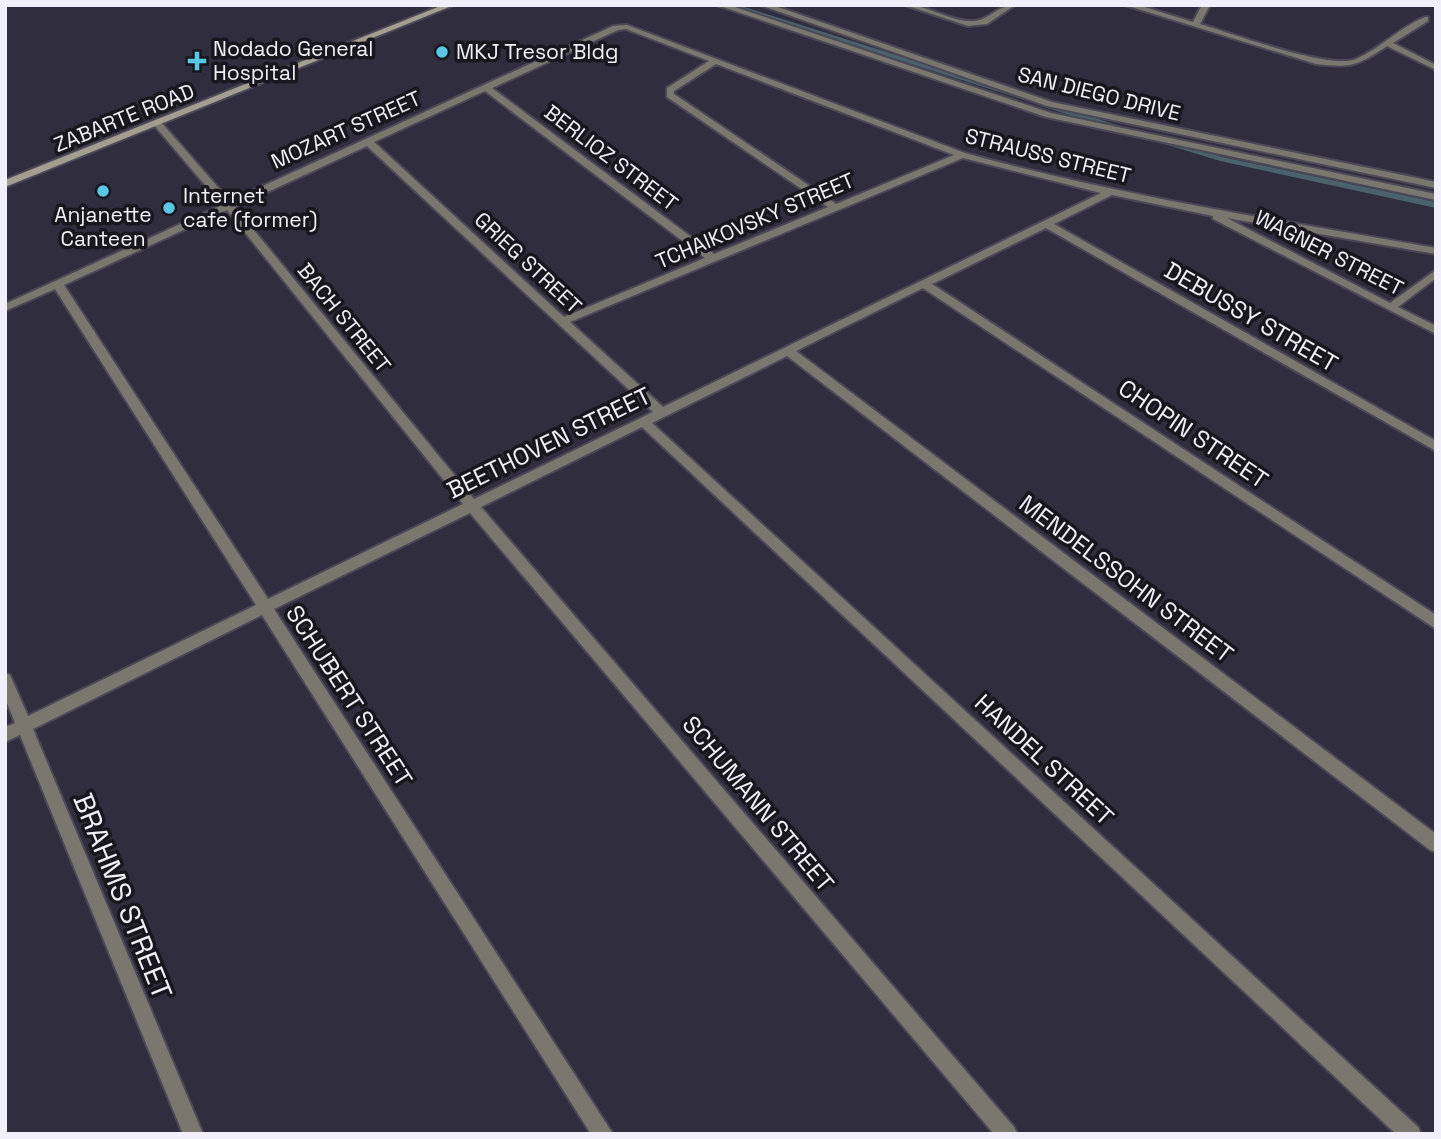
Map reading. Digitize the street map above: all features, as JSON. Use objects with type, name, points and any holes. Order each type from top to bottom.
[{"type":"main road","name":"ZABARTE ROAD","points":[[5,184],[450,5]]},
{"type":"street","points":[[721,5],[1049,115],[1436,197]]},
{"type":"street","name":"SAN DIEGO DRIVE","points":[[764,5],[1050,104],[1436,185]]},
{"type":"street","points":[[909,5],[977,23],[1010,5]]},
{"type":"street","points":[[1129,5],[1316,61],[1341,64],[1357,62],[1425,19]]},
{"type":"street","points":[[1195,25],[1206,5]]},
{"type":"street","name":"STRAUSS STREET","points":[[627,27],[962,155],[1032,174],[1205,211],[1436,251]]},
{"type":"street","name":"MOZART STREET","points":[[5,308],[616,28],[627,27]]},
{"type":"street","points":[[1387,43],[1436,68]]},
{"type":"street","points":[[716,60],[670,90],[670,95],[836,208]]},
{"type":"street","name":"BERLIOZ STREET","points":[[486,88],[713,259]]},
{"type":"street","name":"BACH STREET","points":[[157,122],[228,205],[472,506]]},
{"type":"street","name":"GRIEG STREET","points":[[368,142],[663,413]]},
{"type":"street","name":"TCHAIKOVSKY STREET","points":[[563,321],[962,155]]},
{"type":"street","name":"BEETHOVEN STREET","points":[[5,735],[1113,191]]},
{"type":"street","name":"WAGNER STREET","points":[[1205,211],[1436,331]]},
{"type":"street","name":"DEBUSSY STREET","points":[[1046,224],[1436,447]]},
{"type":"street","points":[[1391,307],[1436,272]]},
{"type":"street","name":"SCHUBERT STREET","points":[[57,283],[603,1134]]},
{"type":"street","name":"CHOPIN STREET","points":[[924,284],[1436,623]]},
{"type":"street","name":"MENDELSSOHN STREET","points":[[788,351],[1436,844]]},
{"type":"street","name":"HANDEL STREET","points":[[644,422],[1411,1134]]},
{"type":"street","name":"SCHUMANN STREET","points":[[472,506],[1007,1134]]},
{"type":"street","name":"BRAHMS STREET","points":[[5,679],[193,1134]]},
{"type":"waterway","points":[[730,5],[1027,98]]},
{"type":"waterway","points":[[1047,105],[1134,132]]},
{"type":"waterway","points":[[1158,139],[1220,159],[1436,205]]},
{"type":"place","name":"MKJ Tresor Bldg","points":[[442,52]]},
{"type":"place","name":"Nodado General Hospital","points":[[197,61]]},
{"type":"place","name":"Anjanette Canteen","points":[[103,191]]},
{"type":"place","name":"Internet cafe (former)","points":[[169,208]]}]
